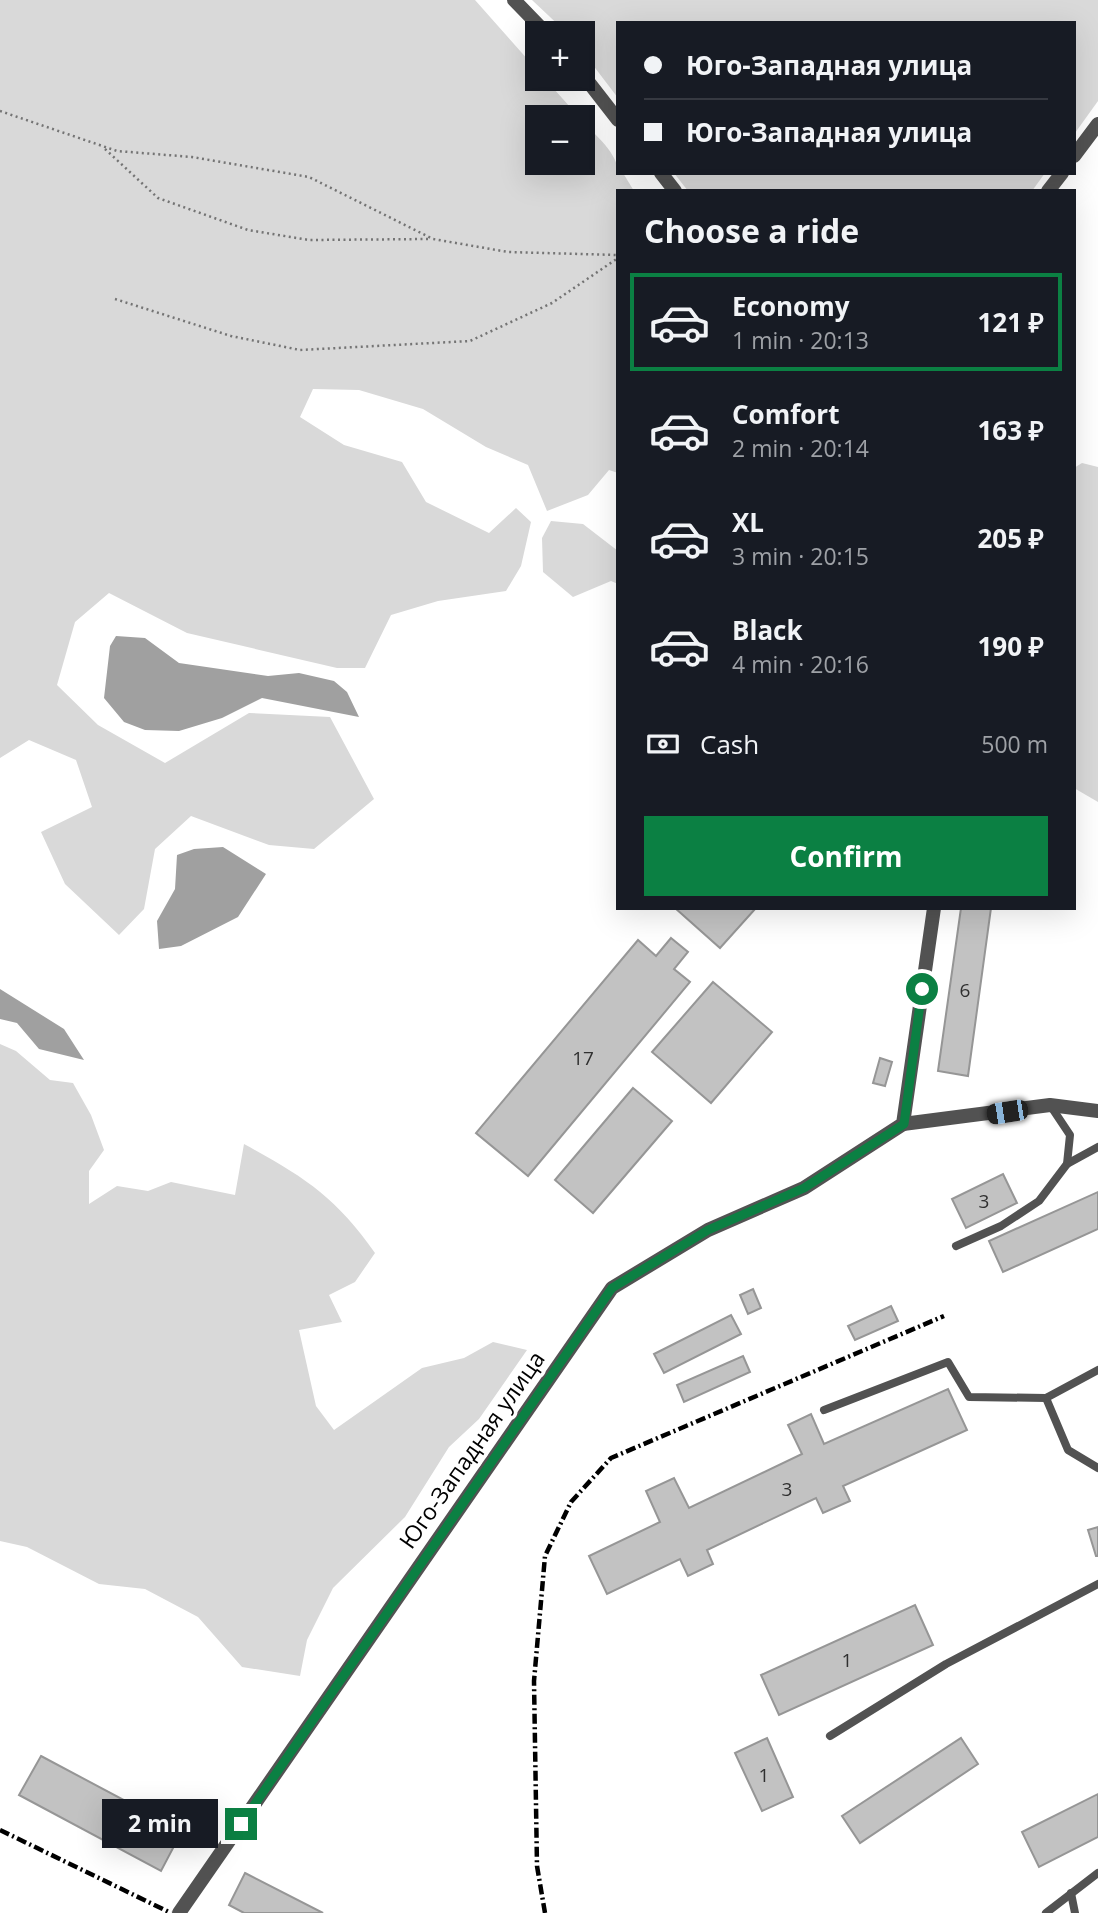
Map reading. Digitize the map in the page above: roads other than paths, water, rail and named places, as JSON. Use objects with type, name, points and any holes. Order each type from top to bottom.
[{"type":"street","points":[[514,0],[534,21]]},
{"type":"street","points":[[595,90],[616,117]]},
{"type":"street","points":[[1076,153],[1098,124]]},
{"type":"street","points":[[663,175],[673,189]]},
{"type":"street","points":[[1050,189],[1060,175]]},
{"type":"street","points":[[904,1124],[934,910]]},
{"type":"street","name":"Юго-Западная улица","points":[[179,1913],[612,1288],[708,1230],[804,1188],[904,1124],[1049,1105],[1096,1107]]},
{"type":"lane","points":[[1049,1105],[1070,1135],[1067,1164]]},
{"type":"lane","points":[[956,1246],[1001,1226],[1039,1201],[1067,1164],[1098,1147]]},
{"type":"lane","points":[[824,1410],[948,1362],[969,1397],[1046,1398],[1098,1370]]},
{"type":"lane","points":[[1046,1398],[1068,1450],[1098,1468]]},
{"type":"lane","points":[[830,1736],[946,1664],[1098,1584]]},
{"type":"lane","points":[[1046,1913],[1098,1873]]},
{"type":"lane","points":[[1071,1893],[1075,1913]]},
{"type":"railway","points":[[545,1913],[537,1866],[534,1681],[545,1556],[571,1502],[611,1458],[944,1316]]},
{"type":"railway","points":[[0,1830],[171,1913]]}]
